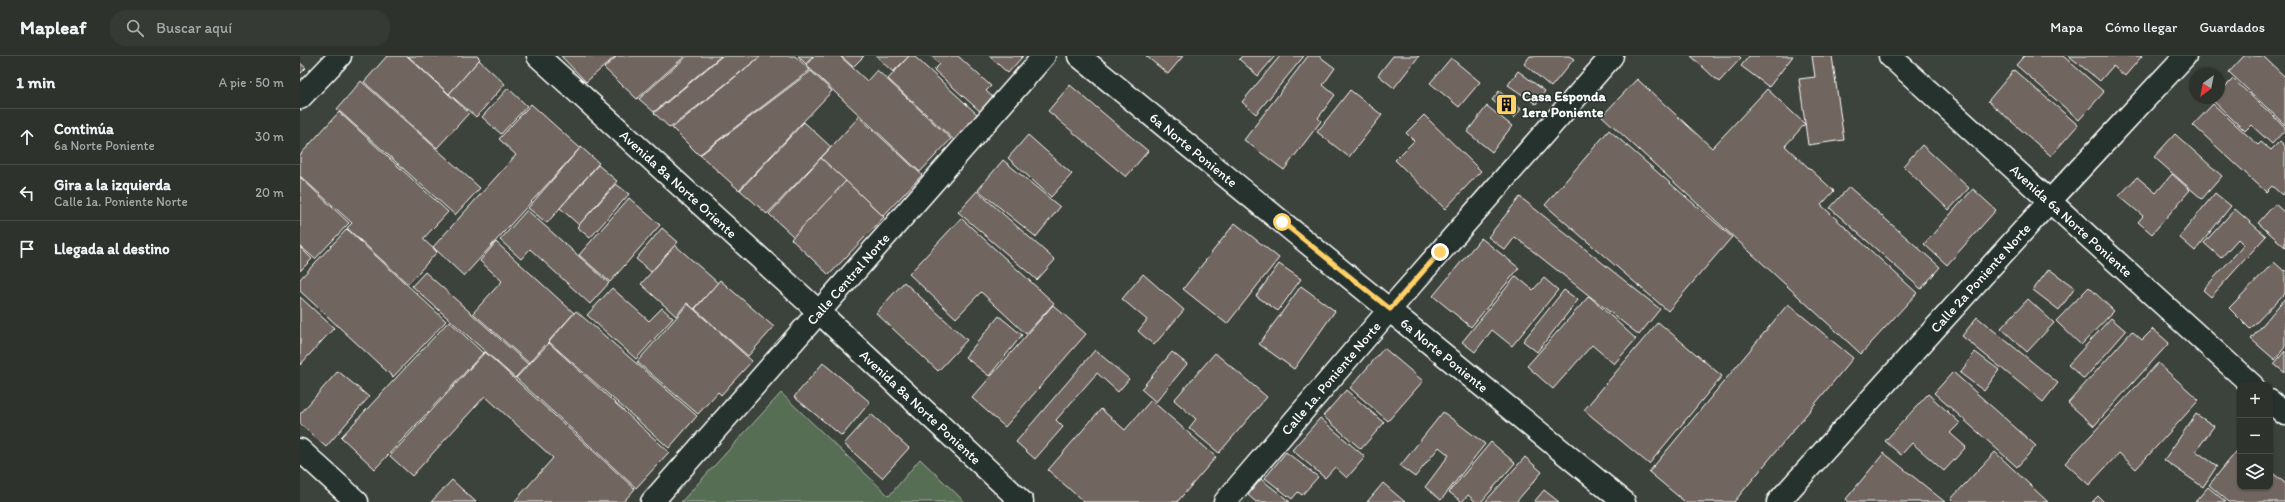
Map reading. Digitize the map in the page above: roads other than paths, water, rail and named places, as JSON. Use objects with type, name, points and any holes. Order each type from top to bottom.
[{"type":"street","points":[[300,98],[340,56]]},
{"type":"street","name":"Avenida 8a Norte Oriente","points":[[538,56],[819,312]]},
{"type":"street","name":"Calle Central Norte","points":[[652,502],[1044,56]]},
{"type":"street","name":"6a Norte Poniente","points":[[1079,56],[1624,502]]},
{"type":"street","name":"Calle 1a. Poniente Norte","points":[[1225,502],[1390,309],[1612,56]]},
{"type":"street","name":"Avenida 6a Norte Poniente","points":[[1890,56],[2249,382]]},
{"type":"street","name":"Calle 2a Poniente Norte","points":[[1778,502],[2049,202],[2185,56]]},
{"type":"street","name":"Avenida 8a Norte Poniente","points":[[819,312],[1022,502]]},
{"type":"street","points":[[2273,404],[2285,414]]},
{"type":"street","points":[[300,450],[357,502]]},
{"type":"place","name":"Casa Esponda 1era Poniente","points":[[1507,104]]}]
